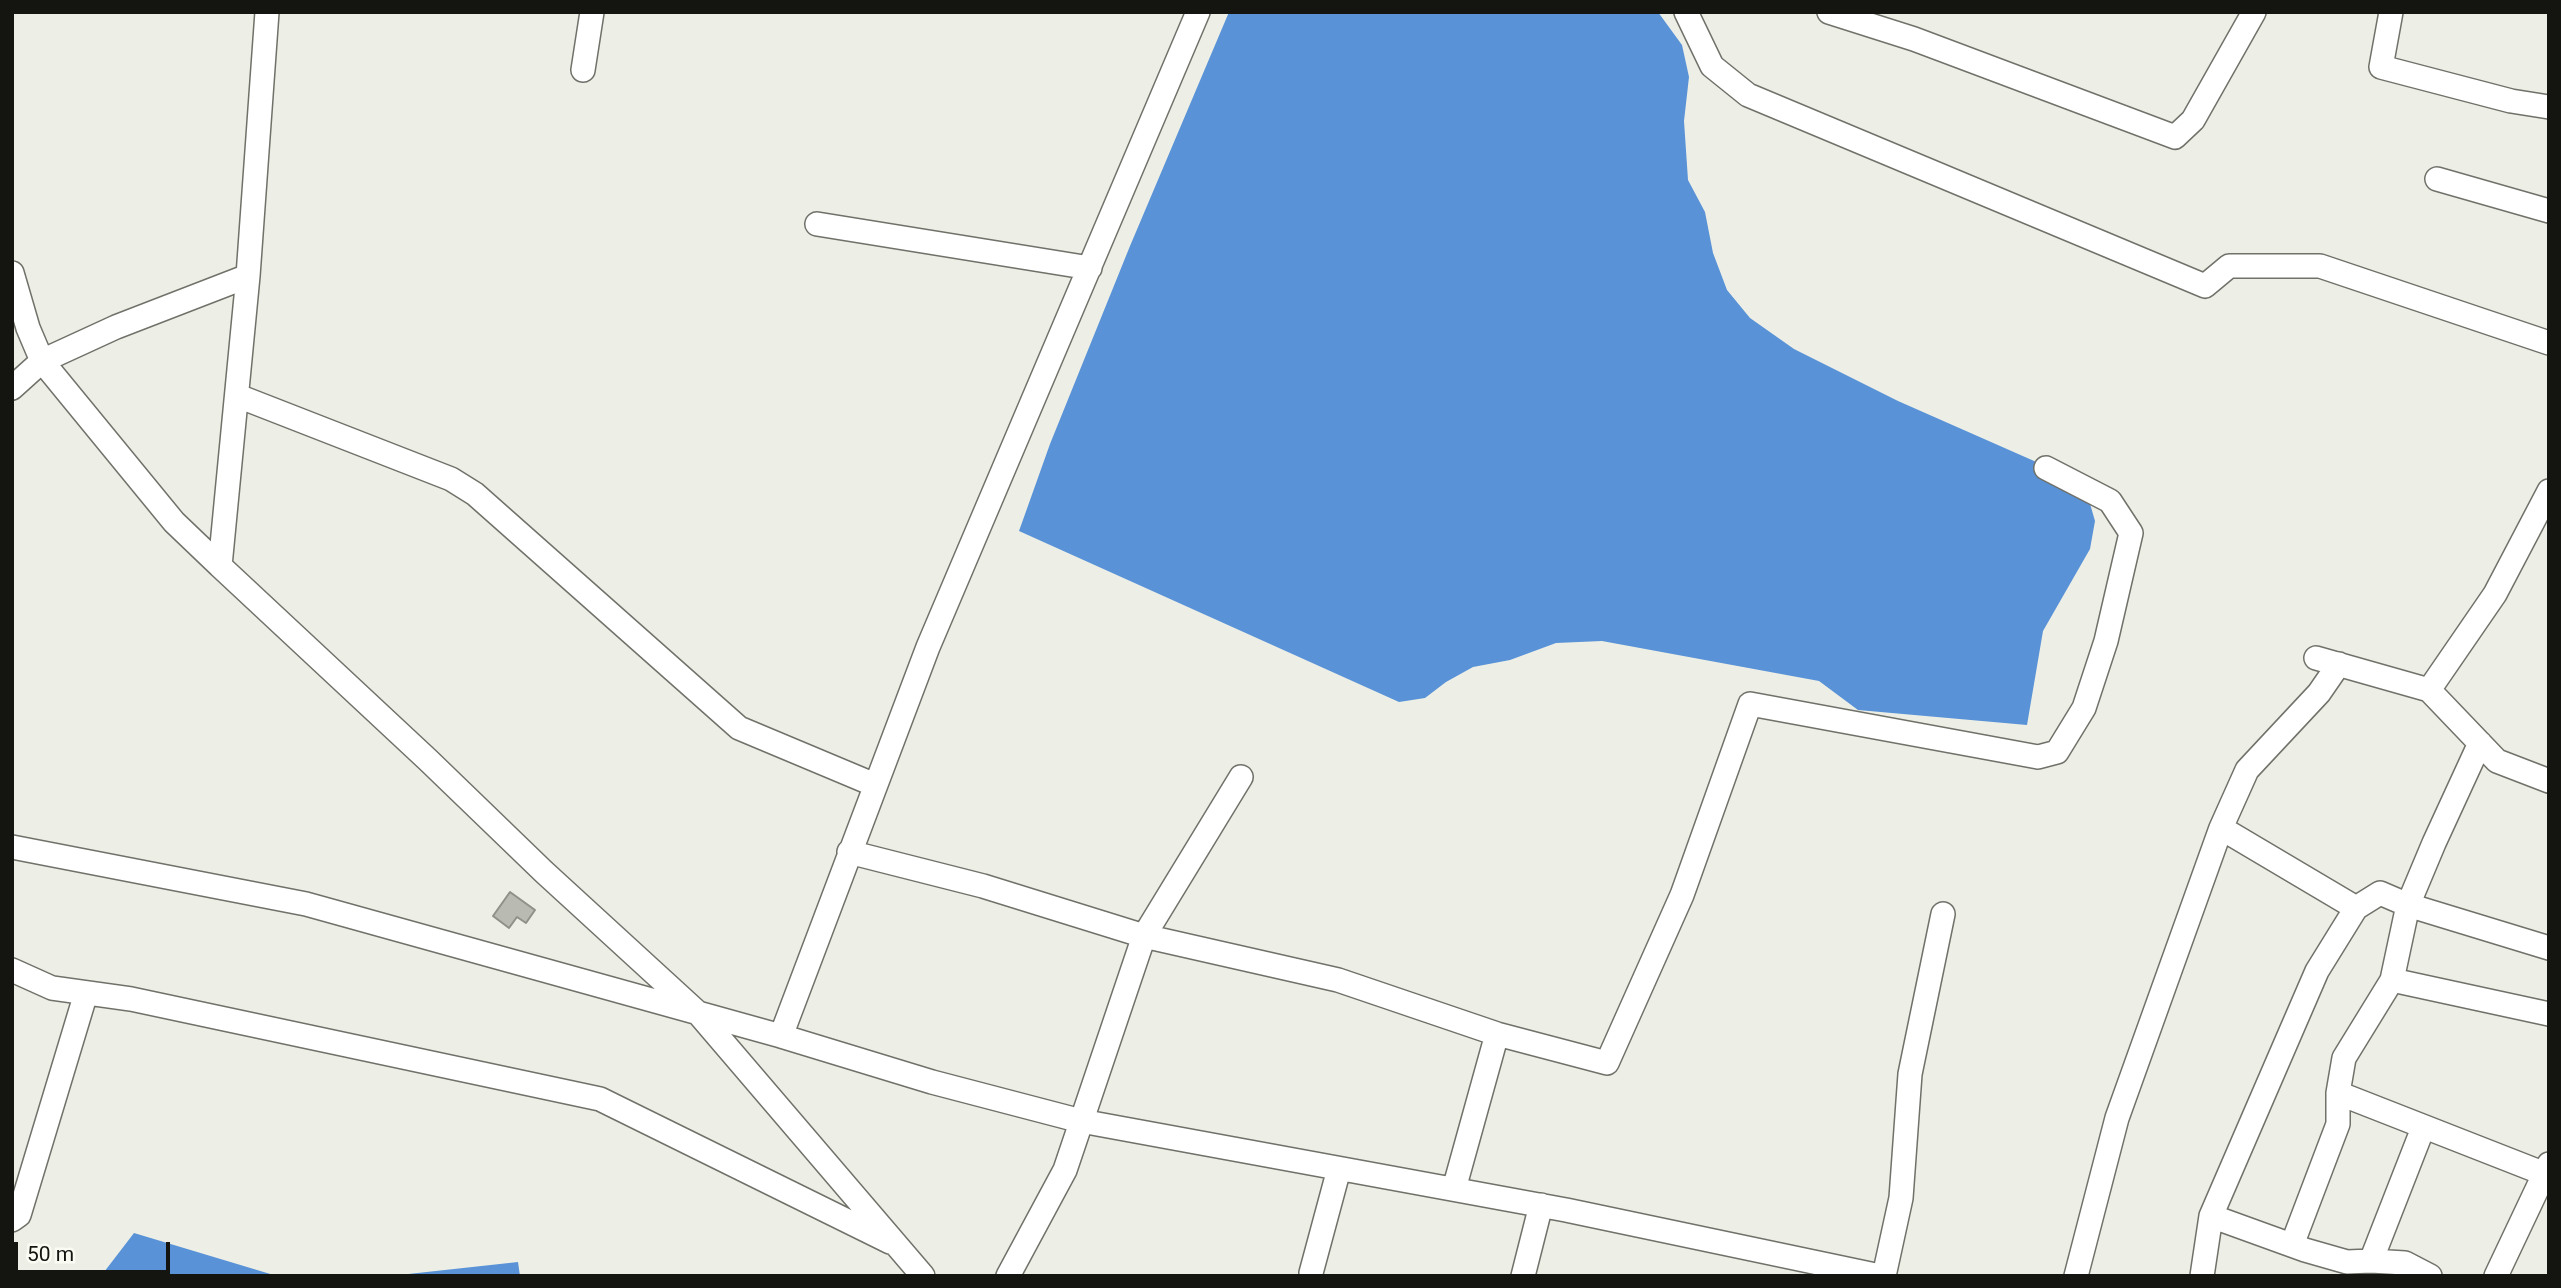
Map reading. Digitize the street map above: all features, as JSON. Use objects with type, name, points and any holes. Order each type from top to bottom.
[{"type":"street","points":[[220,566],[238,396],[267,12]]},
{"type":"street","points":[[583,70],[592,12]]},
{"type":"street","points":[[781,1036],[928,647],[1198,12]]},
{"type":"street","points":[[1686,12],[1713,66],[1748,95],[2205,286],[2229,266],[2320,266],[2549,343]]},
{"type":"street","points":[[1829,12],[1914,39],[2175,137],[2193,120],[2254,12]]},
{"type":"street","points":[[2392,12],[2381,66],[2511,101],[2549,107]]},
{"type":"street","points":[[2437,179],[2549,211]]},
{"type":"street","points":[[817,224],[1090,268]]},
{"type":"street","points":[[12,273],[28,328],[42,361],[174,522],[544,872],[698,1013],[923,1276]]},
{"type":"street","points":[[12,388],[42,361],[139,318],[248,276]]},
{"type":"street","points":[[238,396],[451,479],[475,494],[739,727],[874,785]]},
{"type":"street","points":[[849,852],[983,886],[1144,936],[1338,980],[1497,1034],[1607,1063],[1682,895],[1750,704],[2038,757],[2057,752],[2084,708],[2106,642],[2130,533],[2110,501],[2046,468]]},
{"type":"street","points":[[2429,690],[2495,594],[2549,491]]},
{"type":"street","points":[[2316,658],[2429,690],[2497,761],[2549,781]]},
{"type":"street","points":[[2076,1276],[2117,1118],[2221,828],[2247,770],[2319,693],[2339,664]]},
{"type":"street","points":[[2292,1245],[2338,1124],[2338,1093],[2344,1058],[2392,980],[2408,905],[2480,743]]},
{"type":"street","points":[[1008,1276],[1065,1170],[1144,936],[1241,778]]},
{"type":"street","points":[[2221,828],[2356,908]]},
{"type":"street","points":[[12,847],[306,904],[781,1036],[932,1082],[1081,1121],[1541,1205],[1882,1276],[1901,1198],[1910,1074],[1944,914]]},
{"type":"street","points":[[2202,1276],[2211,1216],[2317,971],[2356,908],[2380,893],[2408,905],[2549,948]]},
{"type":"street","points":[[12,970],[52,988],[131,999],[600,1099],[899,1246]]},
{"type":"street","points":[[2392,980],[2549,1014]]},
{"type":"street","points":[[12,1220],[19,1216],[86,993]]},
{"type":"street","points":[[1454,1189],[1497,1034]]},
{"type":"street","points":[[2338,1093],[2423,1128],[2547,1169],[2496,1276]]},
{"type":"street","points":[[2371,1261],[2423,1128]]},
{"type":"street","points":[[1311,1273],[1339,1169]]},
{"type":"street","points":[[1523,1276],[1541,1205]]},
{"type":"street","points":[[2211,1216],[2347,1262],[2405,1264],[2430,1276]]},
{"type":"water","points":[[1229,12],[1658,12],[1682,45],[1689,77],[1684,121],[1688,180],[1705,212],[1713,253],[1727,290],[1750,318],[1794,349],[1898,401],[2084,483],[2095,521],[2090,549],[2043,631],[2027,725],[1858,710],[1819,681],[1602,641],[1556,643],[1510,660],[1473,667],[1425,698],[1399,702],[1019,531],[1050,444],[1130,246]]},
{"type":"water","points":[[134,1233],[277,1276],[101,1276]]},
{"type":"water","points":[[518,1262],[520,1276],[390,1276]]},
{"type":"building","points":[[510,892],[535,910],[526,923],[517,917],[509,928],[493,916]]}]
